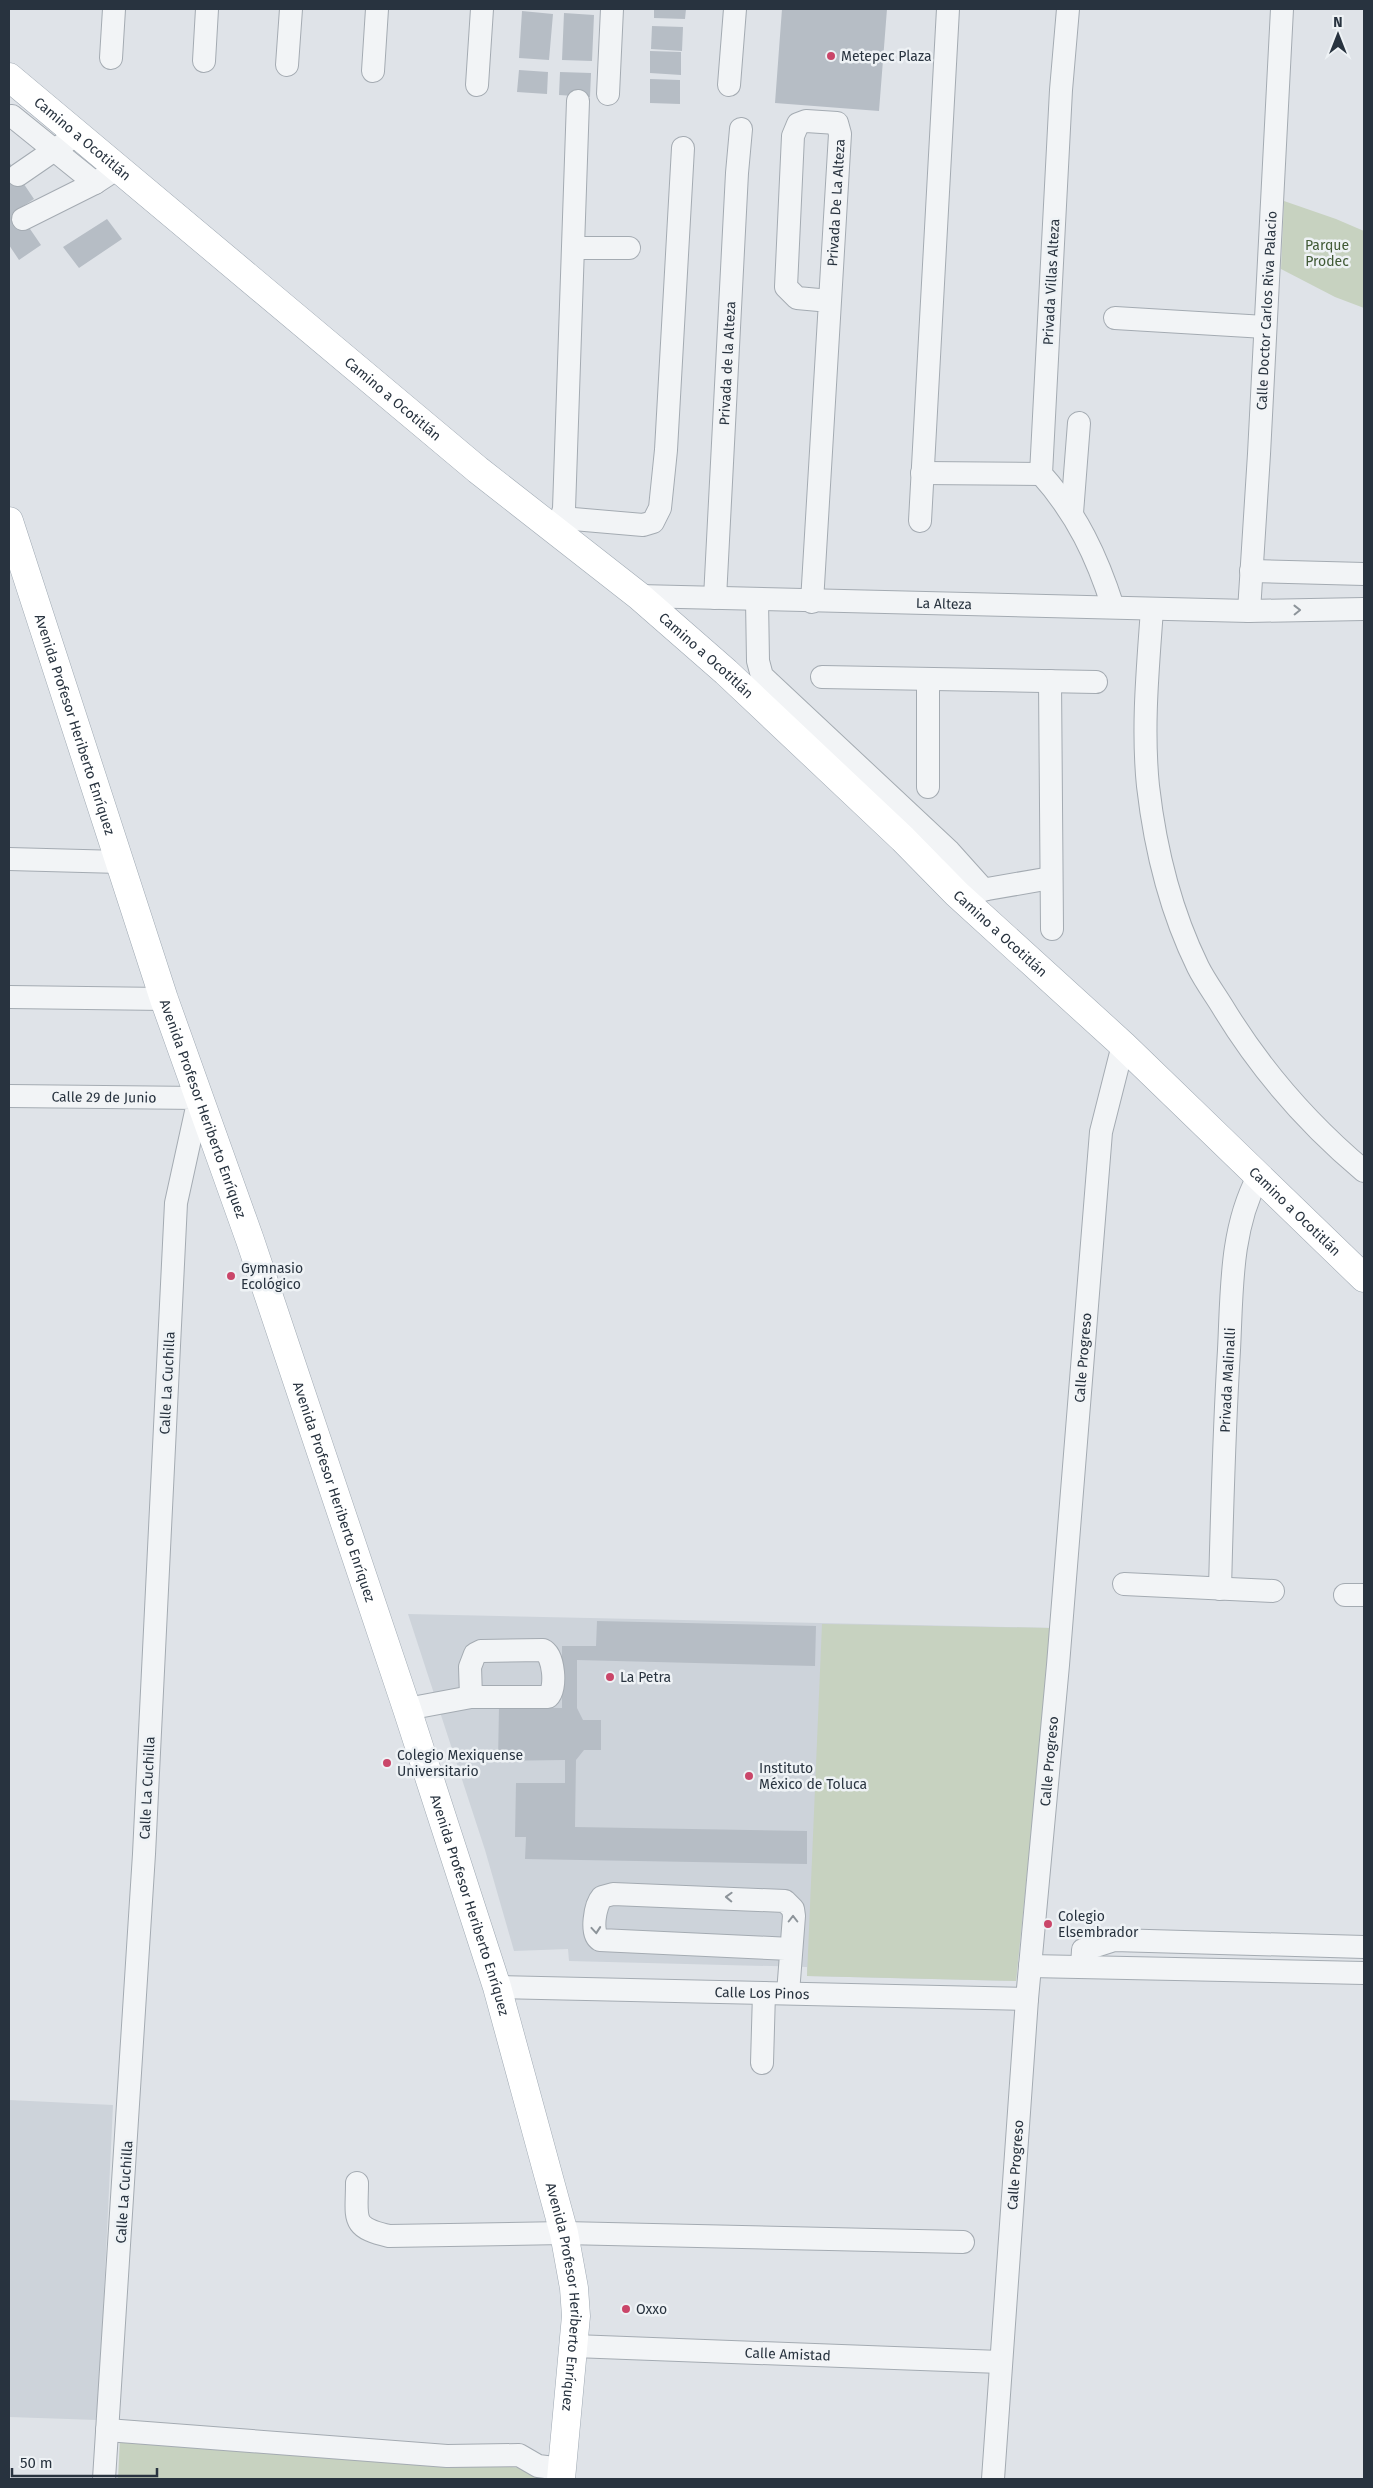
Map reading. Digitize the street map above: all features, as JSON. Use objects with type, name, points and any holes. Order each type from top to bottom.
[{"type":"main road","name":"Camino a Ocotitlán","points":[[9,77],[118,168],[559,525],[753,697],[903,839],[957,894],[1123,1045],[1364,1278]]},
{"type":"main road","name":"Avenida Profesor Heriberto Enríquez","points":[[9,521],[164,999],[250,1240],[407,1709],[497,1987],[564,2233],[574,2288],[576,2316],[562,2474]]},
{"type":"street","points":[[111,58],[114,9]]},
{"type":"street","points":[[204,61],[207,9]]},
{"type":"street","points":[[287,65],[291,9]]},
{"type":"street","points":[[373,71],[377,9]]},
{"type":"street","points":[[477,85],[482,9]]},
{"type":"street","points":[[608,94],[612,9]]},
{"type":"street","points":[[729,85],[735,9]]},
{"type":"street","points":[[920,521],[948,9]]},
{"type":"street","name":"Privada Villas Alteza","points":[[1041,474],[1060,90],[1068,9]]},
{"type":"street","name":"Calle Doctor Carlos Riva Palacio","points":[[1249,611],[1282,9]]},
{"type":"street","points":[[32,95],[10,117],[95,183]]},
{"type":"street","points":[[578,101],[574,248],[559,525],[644,525],[653,522],[660,508],[666,450],[683,148]]},
{"type":"street","name":"Privada De La Alteza","points":[[806,121],[837,123],[840,134],[830,301],[797,298],[786,288],[793,136],[798,124],[806,121]]},
{"type":"street","name":"Privada de la Alteza","points":[[715,598],[737,172],[741,129]]},
{"type":"street","points":[[18,175],[55,151],[76,133]]},
{"type":"street","points":[[23,219],[95,183],[118,168]]},
{"type":"street","points":[[574,248],[629,248]]},
{"type":"street","points":[[812,602],[830,301]]},
{"type":"street","points":[[1115,318],[1265,327]]},
{"type":"street","points":[[1072,512],[1078,423]]},
{"type":"street","points":[[922,473],[1041,474],[1072,512],[1092,549],[1113,607]]},
{"type":"street","points":[[1251,571],[1364,574]]},
{"type":"street","name":"La Alteza","points":[[639,596],[812,602],[1249,611],[1364,609]]},
{"type":"street","points":[[757,600],[758,661],[762,676],[949,851],[984,890]]},
{"type":"street","points":[[1152,608],[1145,729],[1148,785],[1157,840],[1184,935],[1199,968],[1241,1038],[1310,1122],[1364,1171]]},
{"type":"street","points":[[822,677],[1096,682]]},
{"type":"street","points":[[928,679],[928,787]]},
{"type":"street","points":[[1050,681],[1052,929]]},
{"type":"street","points":[[9,859],[120,862]]},
{"type":"street","points":[[957,894],[1051,878]]},
{"type":"street","points":[[9,997],[164,999]]},
{"type":"street","name":"Calle Progreso","points":[[993,2479],[1027,1999],[1058,1665],[1101,1132],[1123,1045]]},
{"type":"street","name":"Calle 29 de Junio","points":[[9,1096],[199,1098]]},
{"type":"street","name":"Calle La Cuchilla","points":[[104,2479],[117,2307],[137,1974],[176,1203],[199,1098]]},
{"type":"street","name":"Privada Malinalli","points":[[1220,1589],[1224,1436],[1233,1272],[1238,1229],[1246,1203],[1258,1177]]},
{"type":"street","points":[[1124,1584],[1273,1591]]},
{"type":"street","points":[[407,1709],[471,1697]]},
{"type":"street","points":[[788,1994],[791,1949],[793,1909],[789,1903],[778,1899],[613,1894],[602,1898],[596,1908],[595,1934],[598,1940],[791,1949]]},
{"type":"street","points":[[1082,1967],[1083,1950],[1114,1940],[1364,1946]]},
{"type":"street","points":[[1030,1966],[1364,1973]]},
{"type":"street","name":"Calle Los Pinos","points":[[497,1987],[1027,1999]]},
{"type":"street","points":[[762,2063],[764,1993]]},
{"type":"street","points":[[357,2183],[357,2217],[363,2228],[390,2236],[564,2233],[963,2242]]},
{"type":"street","name":"Calle Amistad","points":[[574,2346],[1000,2362]]},
{"type":"street","points":[[107,2430],[447,2456],[519,2455],[538,2466],[562,2474]]},
{"type":"shaded area","name":"Instituto México de Toluca","points":[[408,1614],[1052,1628],[1016,1981],[807,1976],[807,1967],[569,1961],[568,1949],[514,1951],[485,1850]]},
{"type":"shaded area","points":[[9,2100],[113,2105],[98,2420],[9,2417]]},
{"type":"green space","name":"Parque Prodec","points":[[1284,201],[1364,231],[1364,308],[1335,297],[1281,269]]},
{"type":"green space","points":[[822,1624],[1052,1628],[1016,1981],[807,1976]]},
{"type":"green space","points":[[120,2437],[538,2469],[537,2479],[118,2479]]},
{"type":"building","points":[[654,9],[686,9],[685,19],[654,18]]},
{"type":"building","name":"Metepec Plaza","points":[[782,9],[887,9],[879,111],[775,103]]},
{"type":"building","points":[[522,11],[553,14],[549,60],[519,58]]},
{"type":"building","points":[[564,13],[594,15],[592,61],[562,60]]},
{"type":"building","points":[[652,26],[683,27],[682,51],[651,49]]},
{"type":"building","points":[[650,51],[681,52],[681,75],[650,73]]},
{"type":"building","points":[[519,70],[548,72],[547,94],[517,92]]},
{"type":"building","points":[[560,72],[591,73],[590,97],[559,95]]},
{"type":"building","points":[[650,79],[680,80],[680,104],[650,103]]},
{"type":"building","points":[[9,162],[34,199],[17,210],[41,245],[19,260],[9,245]]},
{"type":"building","points":[[107,219],[122,239],[79,268],[63,247]]},
{"type":"building","points":[[597,1621],[816,1626],[815,1666],[577,1660],[577,1708],[583,1720],[601,1720],[601,1750],[584,1750],[576,1760],[575,1827],[807,1831],[807,1864],[525,1859],[526,1837],[515,1837],[516,1783],[565,1783],[565,1760],[498,1761],[499,1707],[562,1708],[562,1646],[596,1646]]},
{"type":"place","name":"Metepec Plaza","points":[[831,56]]},
{"type":"place","name":"Gymnasio Ecológico","points":[[231,1276]]},
{"type":"place","name":"La Petra","points":[[610,1677]]},
{"type":"place","name":"Colegio Mexiquense Universitario","points":[[387,1763]]},
{"type":"place","name":"Instituto México de Toluca","points":[[749,1776]]},
{"type":"place","name":"Colegio Elsembrador","points":[[1048,1924]]},
{"type":"place","name":"Oxxo","points":[[626,2309]]}]
